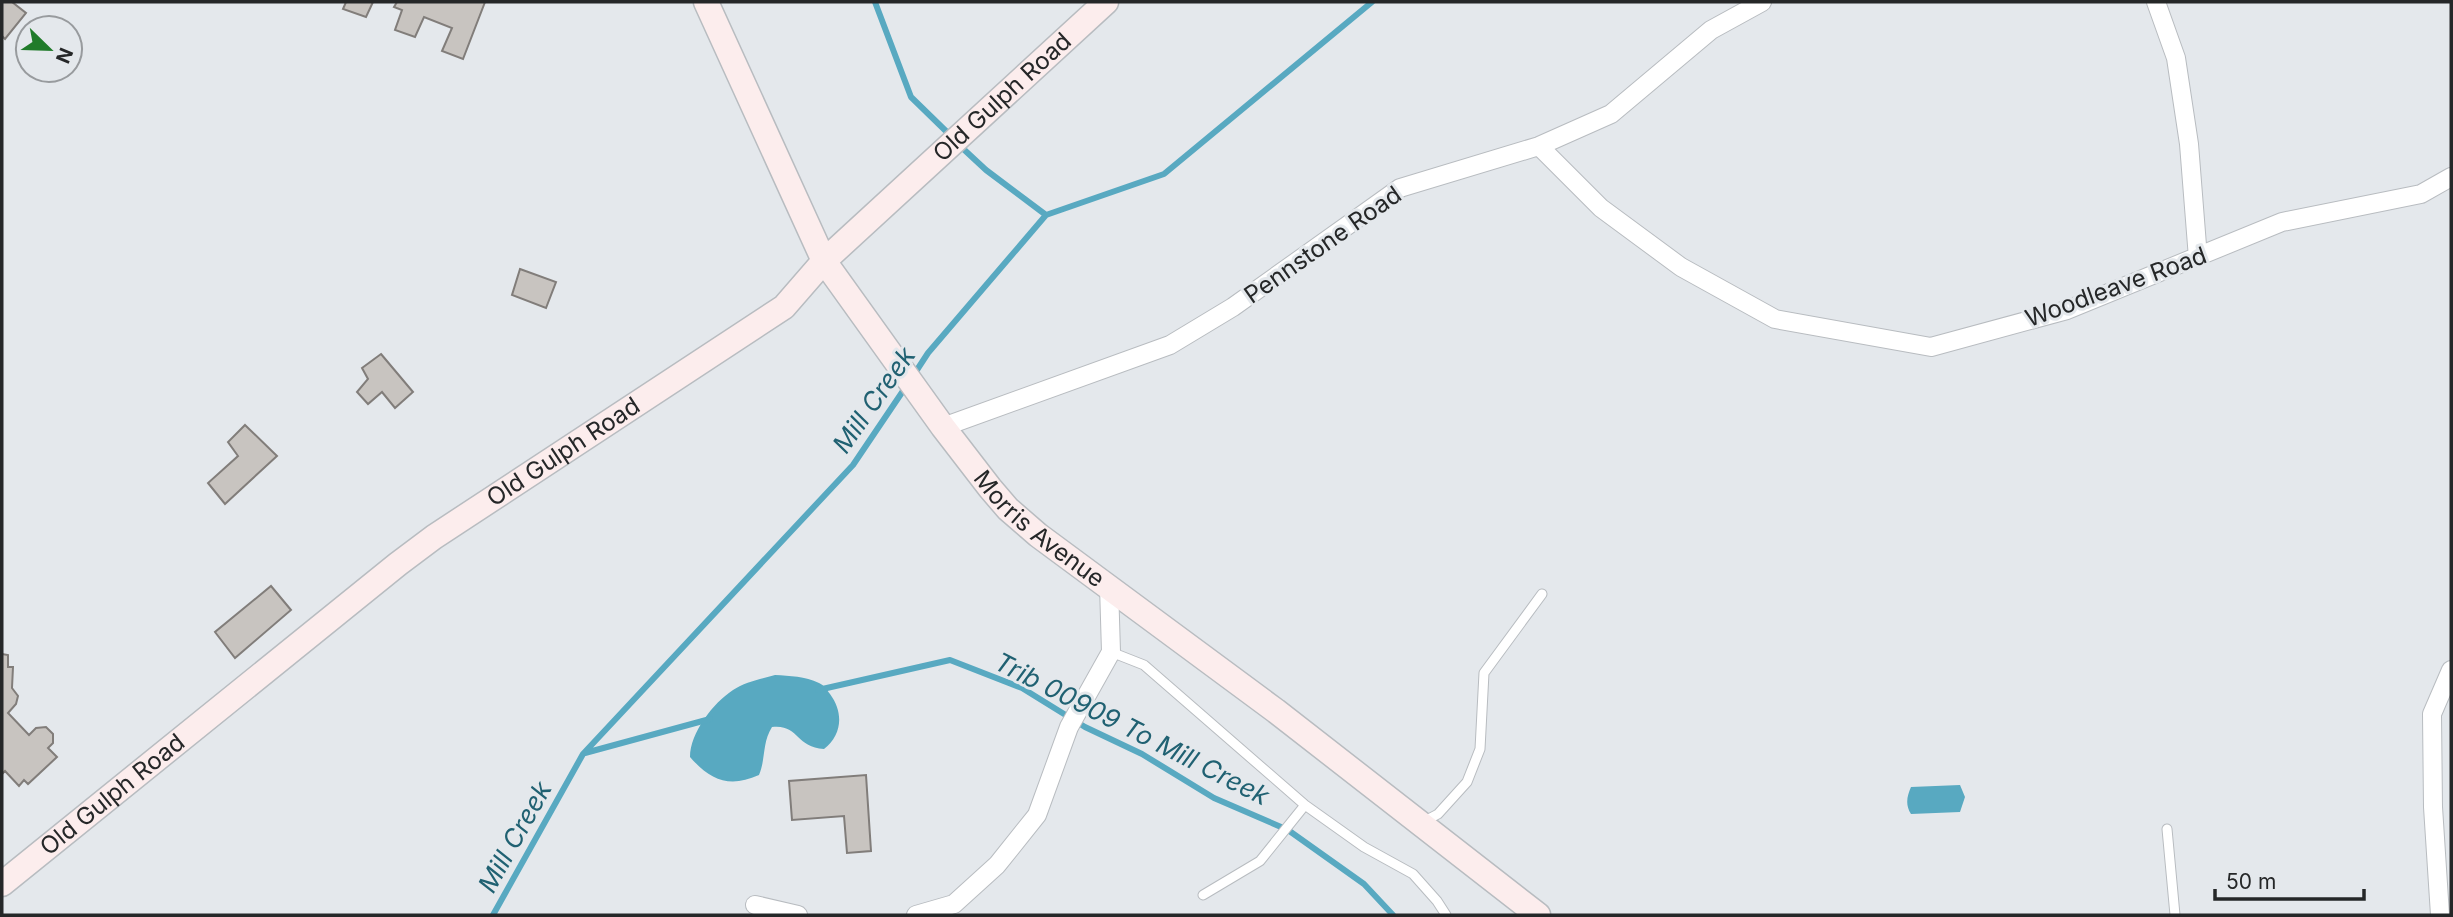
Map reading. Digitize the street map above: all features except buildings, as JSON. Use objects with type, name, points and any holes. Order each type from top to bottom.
[{"type":"street","name":"Morris Avenue","points":[[706,2],[824,261],[943,427],[1008,509],[1038,535],[1276,711],[1538,915]]},
{"type":"street","name":"Old Gulph Road","points":[[2,884],[434,537],[784,307],[824,261],[1106,2]]},
{"type":"street","name":"Pennstone Road","points":[[943,427],[1170,345],[1233,307],[1400,188],[1538,146],[1611,114],[1711,30],[1762,2]]},
{"type":"street","points":[[2156,2],[2176,58],[2189,144],[2198,258]]},
{"type":"street","name":"Woodleave Road","points":[[1538,146],[1601,208],[1681,267],[1775,319],[1931,347],[2067,310],[2282,222],[2421,194],[2451,177]]},
{"type":"street","points":[[916,915],[954,904],[997,865],[1037,815],[1069,727],[1111,652],[1109,586]]},
{"type":"street","points":[[2440,915],[2433,807],[2432,714],[2451,670]]},
{"type":"street","points":[[755,905],[798,915]]},
{"type":"lane","points":[[1420,823],[1438,814],[1467,782],[1480,749],[1484,673],[1542,594]]},
{"type":"lane","points":[[1111,652],[1144,665],[1305,805],[1364,847],[1413,874],[1446,915]]},
{"type":"lane","points":[[1203,895],[1259,861],[1305,805]]},
{"type":"lane","points":[[2167,829],[2175,915]]},
{"type":"water","points":[[775,675],[803,678],[824,686],[838,709],[838,730],[834,737],[824,749],[807,744],[787,729],[772,727],[759,775],[739,781],[713,777],[690,757],[694,738],[704,719],[733,690]]},
{"type":"water","points":[[1960,785],[1965,797],[1960,812],[1911,814],[1909,811],[1907,800],[1911,787]]},
{"type":"waterway","points":[[875,2],[911,97],[951,136]]},
{"type":"waterway","name":"Mill Creek","points":[[913,376],[928,353],[1046,215],[1164,174],[1372,2]]},
{"type":"waterway","points":[[958,144],[986,170],[1046,215]]},
{"type":"waterway","name":"Mill Creek","points":[[493,915],[583,754],[853,465],[907,385]]},
{"type":"waterway","name":"Trib 00909 To Mill Creek","points":[[818,690],[950,660],[1022,688],[1085,727],[1142,754],[1214,798],[1288,830],[1364,884],[1393,915]]},
{"type":"waterway","name":"Trib 00909 To Mill Creek","points":[[585,753],[710,719]]}]
